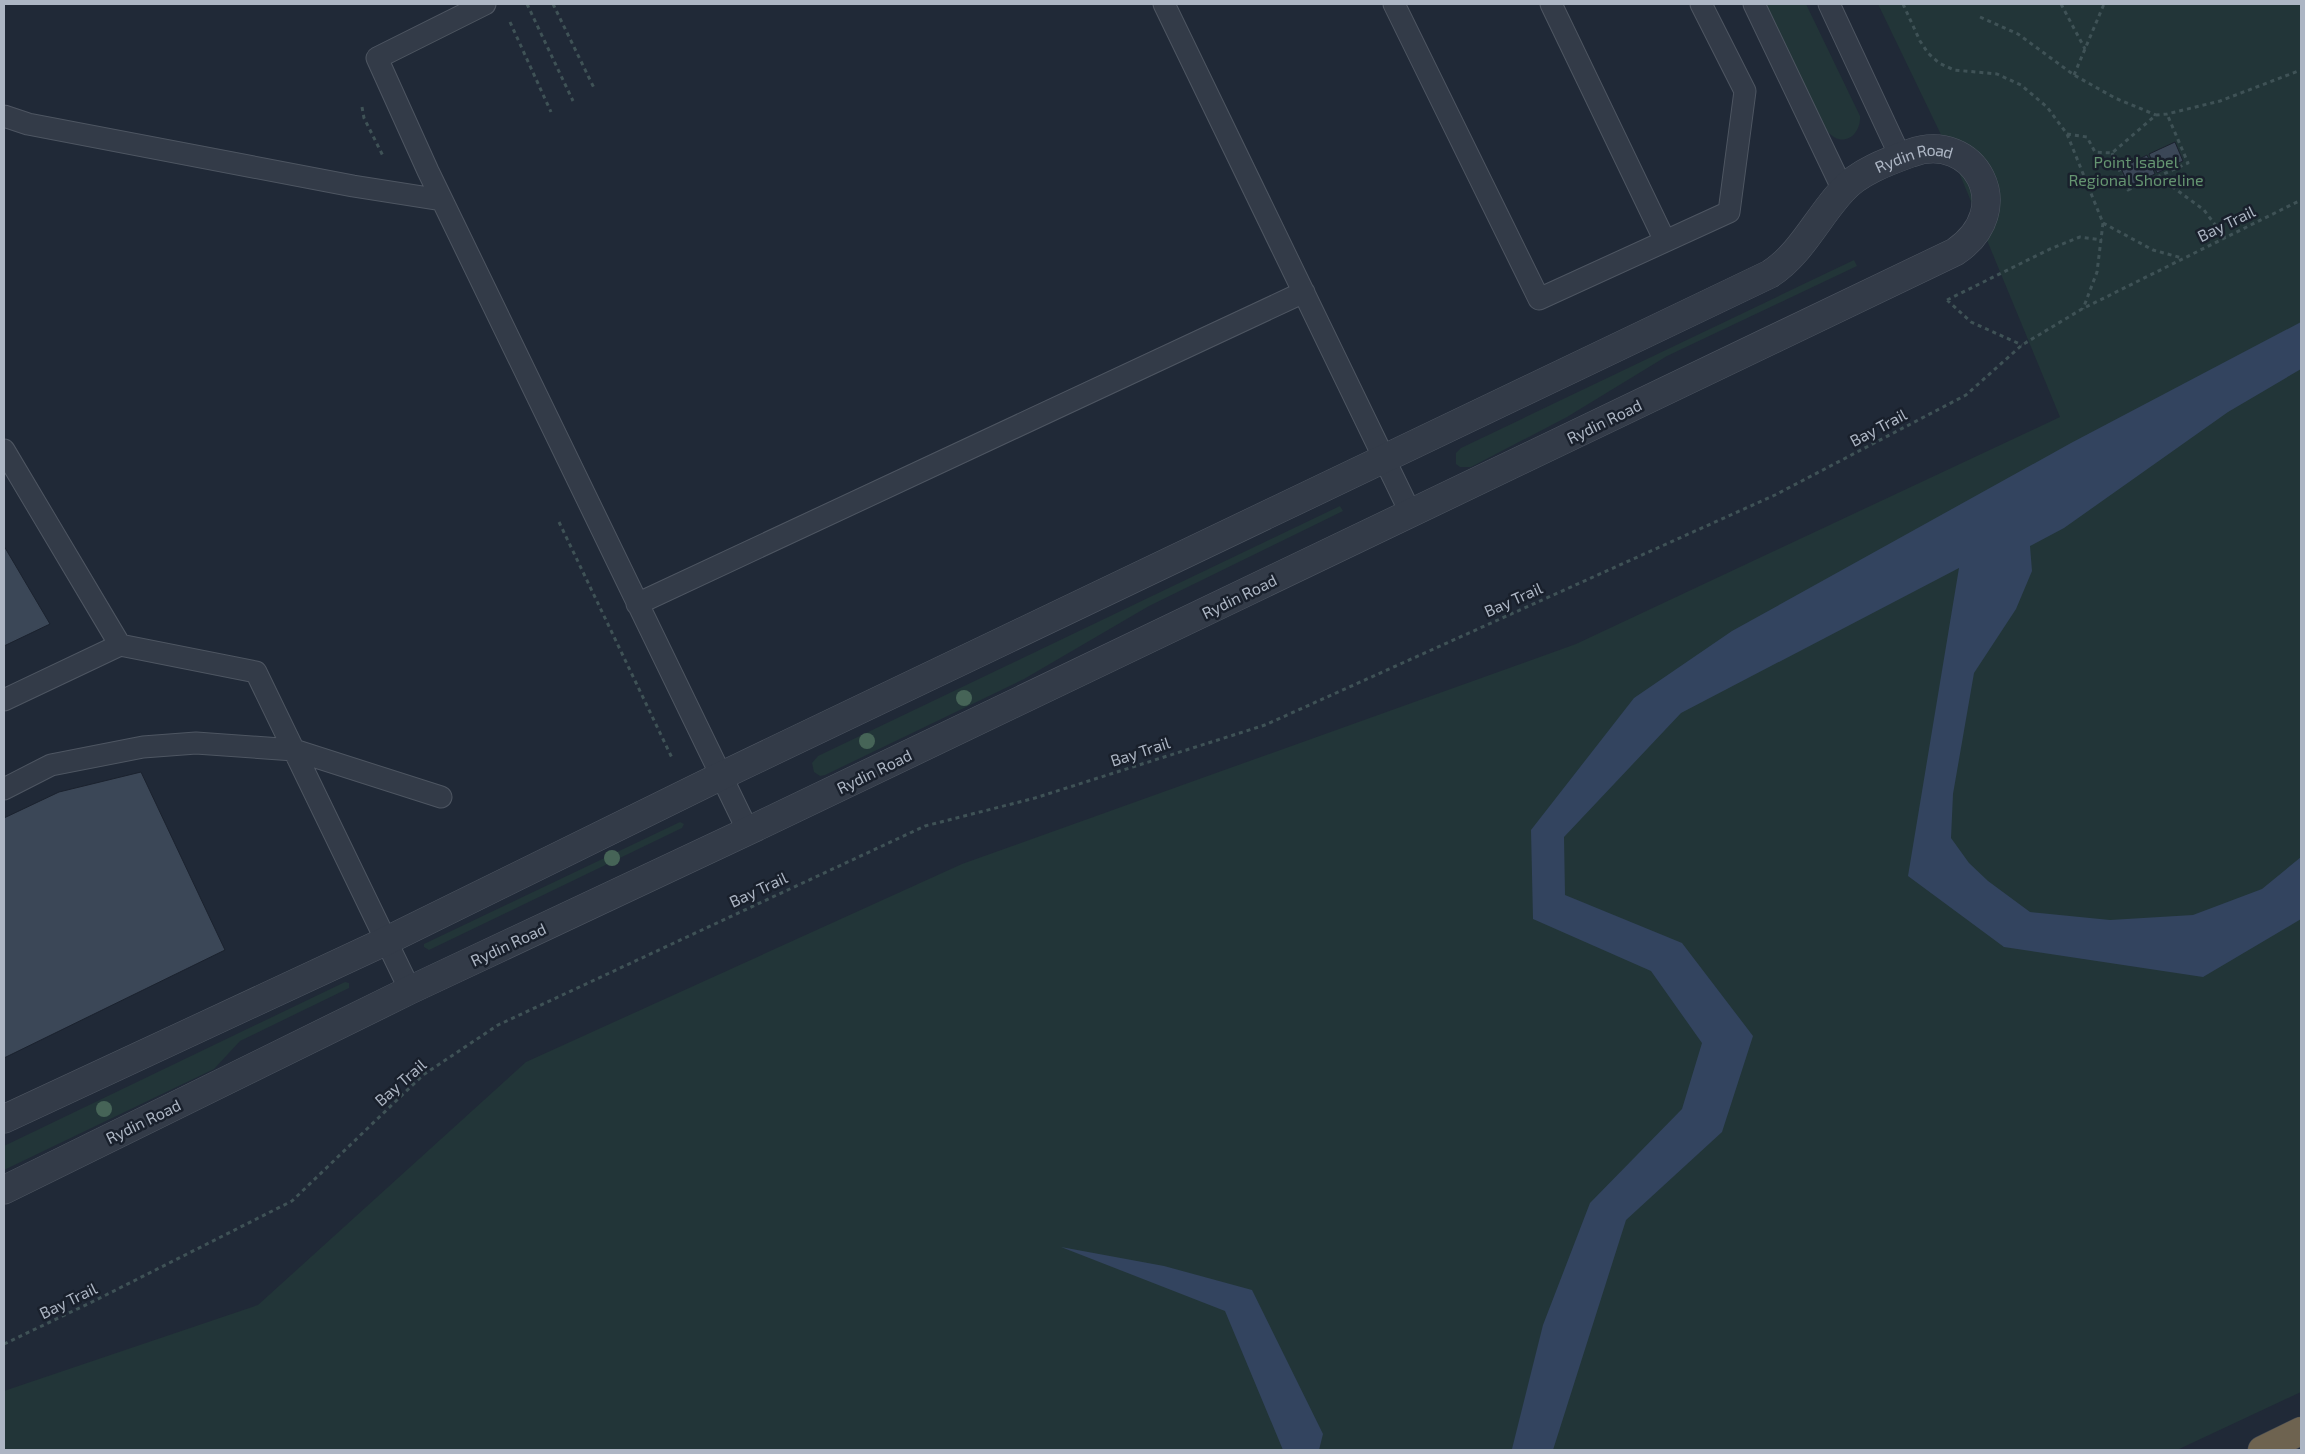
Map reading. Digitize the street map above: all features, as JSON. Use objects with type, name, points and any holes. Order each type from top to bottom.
[{"type":"highway","points":[[2262,1450],[2301,1431]]},
{"type":"street","name":"Rydin Road","points":[[4,1120],[386,941],[720,776],[1770,274],[1787,262],[1842,190],[1866,174],[1921,150],[1932,149],[1951,152],[1976,170],[1985,189],[1986,210],[1979,230],[1964,246],[1411,514],[748,831],[410,990],[4,1190]]},
{"type":"lane","points":[[485,4],[376,58],[442,200],[748,831]]},
{"type":"lane","points":[[1164,4],[1411,514]]},
{"type":"lane","points":[[1394,4],[1539,299],[1729,212],[1745,91],[1702,4]]},
{"type":"lane","points":[[1551,4],[1665,241]]},
{"type":"lane","points":[[1754,4],[1842,190]]},
{"type":"lane","points":[[1829,4],[1901,158]]},
{"type":"lane","points":[[4,116],[28,124],[334,183],[442,200]]},
{"type":"lane","points":[[637,604],[1304,292]]},
{"type":"lane","points":[[4,450],[120,645]]},
{"type":"lane","points":[[4,700],[120,645],[256,672],[410,990]]},
{"type":"lane","points":[[4,789],[51,765],[143,747],[196,743],[294,750],[441,797]]},
{"type":"path","points":[[527,4],[573,101]]},
{"type":"path","points":[[553,4],[595,90]]},
{"type":"path","points":[[1903,4],[1920,41],[1928,53],[1939,63],[1954,70],[1997,74],[2021,85],[2047,107],[2067,134],[2103,223],[2097,272],[2082,309]]},
{"type":"path","points":[[2061,4],[2085,49]]},
{"type":"path","points":[[2074,75],[2104,4]]},
{"type":"path","points":[[1980,17],[2018,34],[2074,75],[2115,98],[2156,115],[2220,101],[2301,70]]},
{"type":"path","points":[[509,22],[551,112]]},
{"type":"path","points":[[2112,153],[2128,190],[2188,163],[2167,114]]},
{"type":"path","points":[[2067,134],[2087,137],[2095,152],[2112,153],[2156,115]]},
{"type":"path","points":[[2159,176],[2204,210],[2225,238]]},
{"type":"path","name":"Bay Trail","points":[[4,1344],[94,1302],[292,1201],[423,1075],[498,1025],[925,826],[1035,798],[1256,728],[1774,495],[1966,395],[2022,345],[2082,309],[2301,200]]},
{"type":"path","points":[[2103,223],[2152,250],[2182,258]]},
{"type":"path","points":[[1947,300],[2050,249],[2080,237],[2102,240]]},
{"type":"path","points":[[1930,263],[1947,300],[1971,322],[2022,345]]},
{"type":"green space","points":[[1766,4],[1806,4],[1860,116],[1857,129],[1850,138],[1839,139],[1827,131]]},
{"type":"green space","name":"Point Isabel Regional Shoreline","points":[[1878,4],[2301,4],[2301,1392],[2177,1450],[4,1450],[4,1391],[258,1305],[526,1062],[962,864],[1576,644],[2060,417],[1958,170]]},
{"type":"green space","points":[[1854,260],[1857,266],[1667,356],[1567,417],[1471,467],[1460,467],[1456,464],[1456,453],[1461,448]]},
{"type":"green space","points":[[1340,506],[1343,511],[1149,606],[1024,679],[825,775],[820,776],[814,772],[812,763],[818,756]]},
{"type":"green space","points":[[680,822],[684,824],[682,828],[429,950],[424,947],[424,944]]},
{"type":"green space","points":[[345,982],[349,983],[349,988],[240,1041],[214,1069],[4,1170],[4,1146]]},
{"type":"water","points":[[2301,322],[2301,369],[2228,412],[2064,528],[2030,546],[2032,571],[2016,609],[1974,673],[1953,794],[1951,838],[1969,863],[1988,881],[2030,912],[2110,920],[2193,915],[2262,889],[2301,857],[2301,919],[2203,977],[2004,947],[1908,876],[1959,568],[1681,713],[1564,837],[1565,895],[1682,943],[1753,1036],[1722,1132],[1626,1220],[1553,1450],[1508,1450],[1512,1449],[1543,1325],[1590,1203],[1682,1109],[1702,1043],[1651,971],[1533,919],[1531,830],[1634,698],[1732,631],[2071,443]]},
{"type":"water","points":[[1061,1247],[1164,1266],[1252,1290],[1323,1434],[1319,1450],[1283,1450],[1225,1311]]},
{"type":"building","points":[[2175,142],[2183,161],[2157,173],[2149,154]]},
{"type":"building","points":[[2147,155],[2155,174],[2129,186],[2121,168]]},
{"type":"building","points":[[4,546],[50,624],[4,646]]},
{"type":"building","points":[[141,772],[225,950],[4,1058],[4,818],[59,792]]}]
